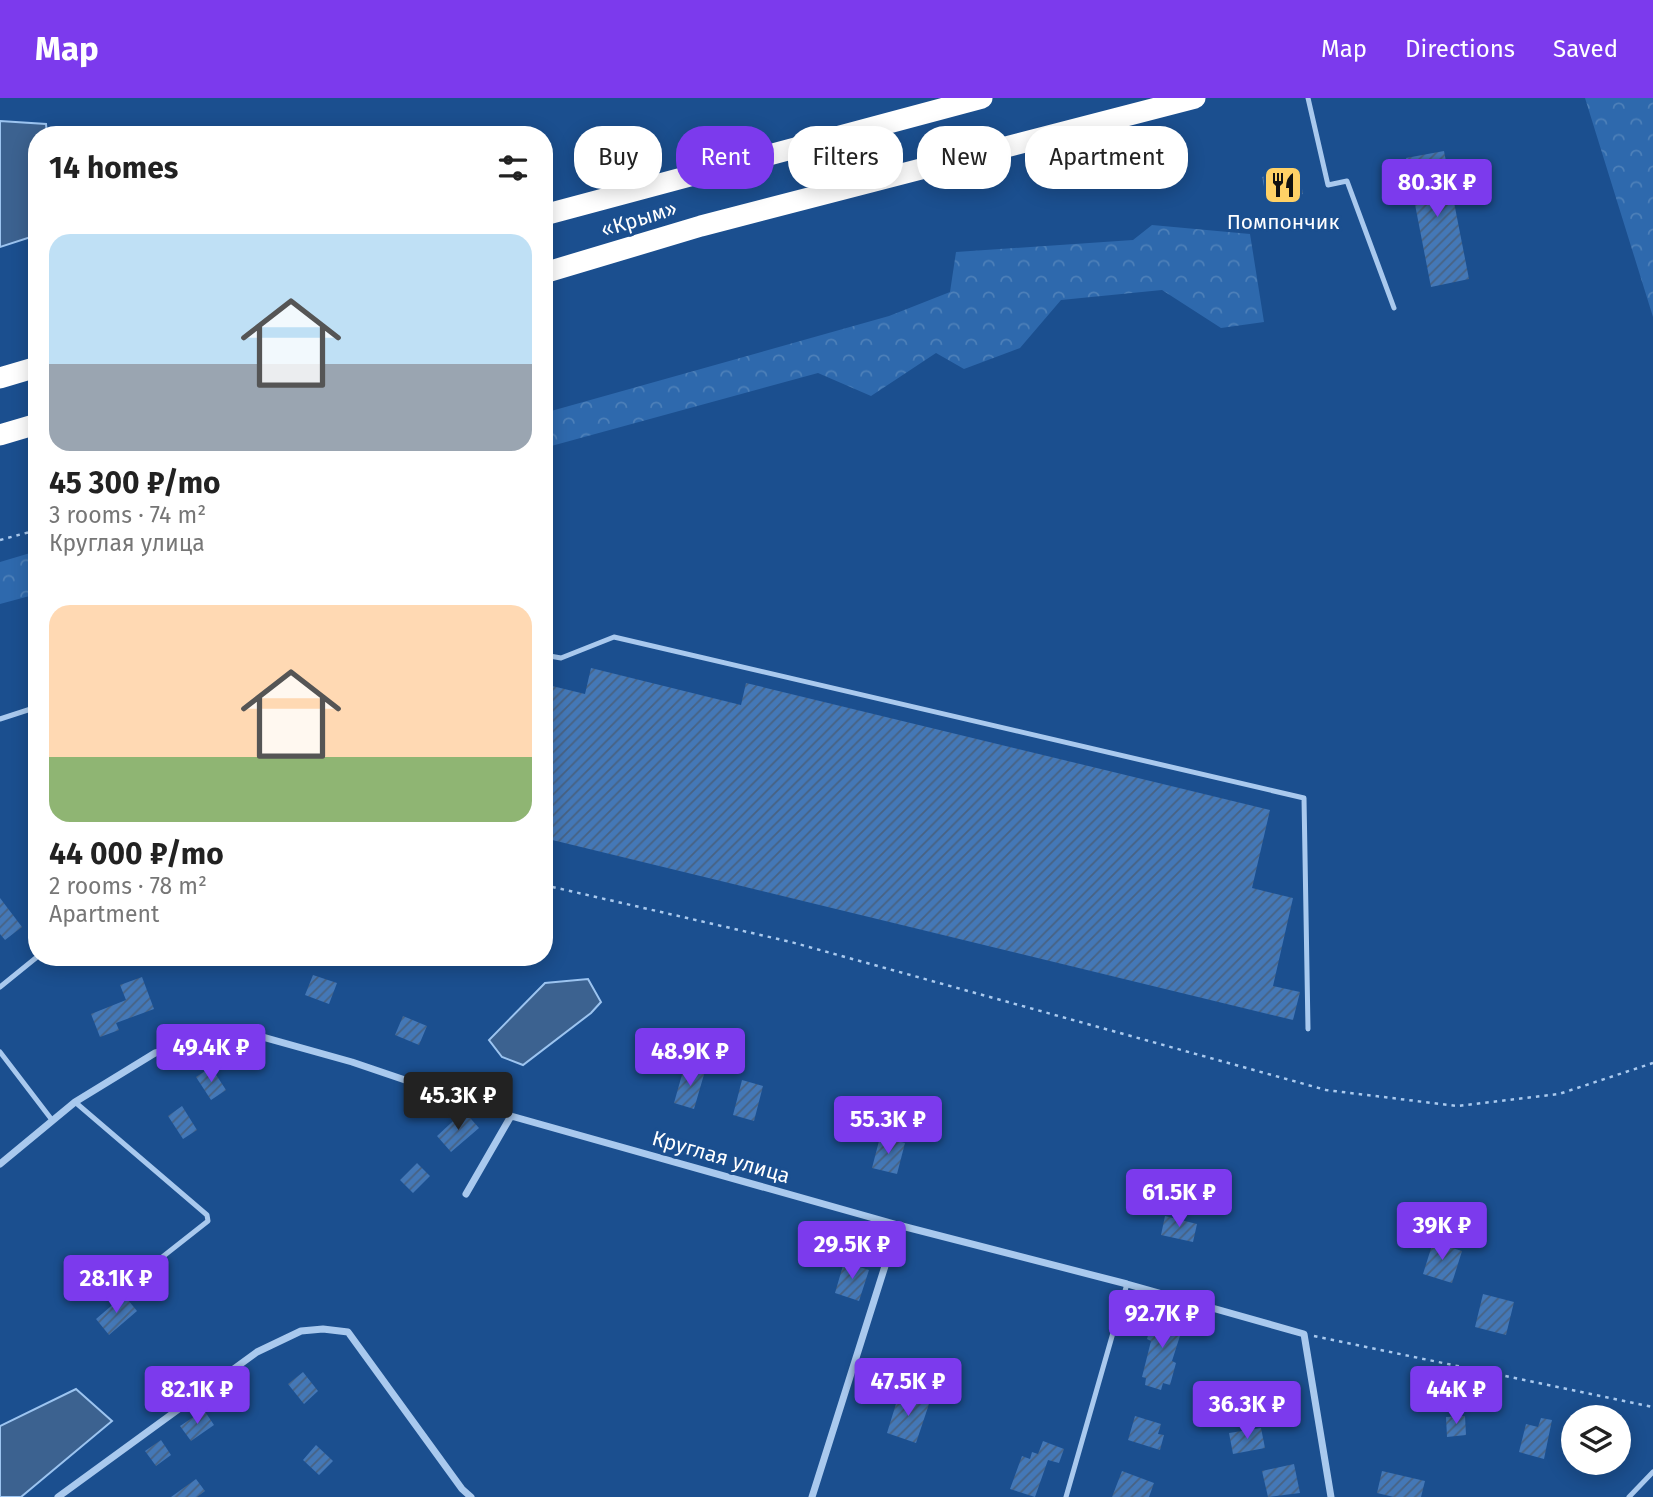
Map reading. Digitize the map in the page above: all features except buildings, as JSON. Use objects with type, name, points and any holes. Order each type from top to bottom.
[{"type":"highway","name":"«Крым»","points":[[553,213],[982,98]]},
{"type":"highway","name":"«Крым»","points":[[553,270],[701,226],[1195,98]]},
{"type":"highway","points":[[0,378],[28,370]]},
{"type":"highway","points":[[0,435],[28,427]]},
{"type":"street","name":"Круглая улица","points":[[0,1164],[75,1102],[156,1053],[248,1033],[352,1062],[510,1116],[898,1225],[1127,1284],[1304,1335]]},
{"type":"street","points":[[466,1194],[510,1116]]},
{"type":"street","points":[[811,1497],[898,1225]]},
{"type":"street","points":[[58,1497],[257,1352],[301,1331],[323,1329],[348,1332],[462,1489],[471,1497]]},
{"type":"street","points":[[1304,1335],[1331,1497]]},
{"type":"lane","points":[[1308,98],[1328,185],[1347,181],[1394,308]]},
{"type":"lane","points":[[553,657],[561,658],[614,637],[1304,798],[1308,1030]]},
{"type":"lane","points":[[0,719],[28,710]]},
{"type":"lane","points":[[0,987],[28,964]]},
{"type":"lane","points":[[0,1052],[52,1119]]},
{"type":"lane","points":[[75,1102],[207,1215],[208,1221],[142,1273]]},
{"type":"lane","points":[[1066,1497],[1127,1284]]},
{"type":"lane","points":[[1629,1497],[1653,1472]]},
{"type":"path","points":[[0,540],[28,532]]},
{"type":"path","points":[[553,887],[791,942],[1326,1090],[1457,1106],[1559,1094],[1653,1063]]},
{"type":"path","points":[[1304,1335],[1653,1408]]},
{"type":"green space","points":[[1585,98],[1653,98],[1653,317]]},
{"type":"green space","points":[[1152,225],[1250,234],[1264,322],[1221,328],[1162,290],[1061,300],[1020,348],[964,369],[936,353],[871,396],[818,373],[553,446],[553,410],[889,316],[950,292],[956,252],[1133,240]]},
{"type":"green space","points":[[28,554],[28,596],[0,604],[0,562]]},
{"type":"shaded area","points":[[0,121],[46,124],[28,126],[28,238],[0,247]]},
{"type":"shaded area","points":[[588,979],[601,1002],[591,1013],[523,1065],[502,1057],[489,1040],[545,983]]},
{"type":"shaded area","points":[[76,1389],[112,1421],[21,1497],[0,1497],[0,1426]]},
{"type":"place","name":"Помпончик","points":[[1283,185]]}]
